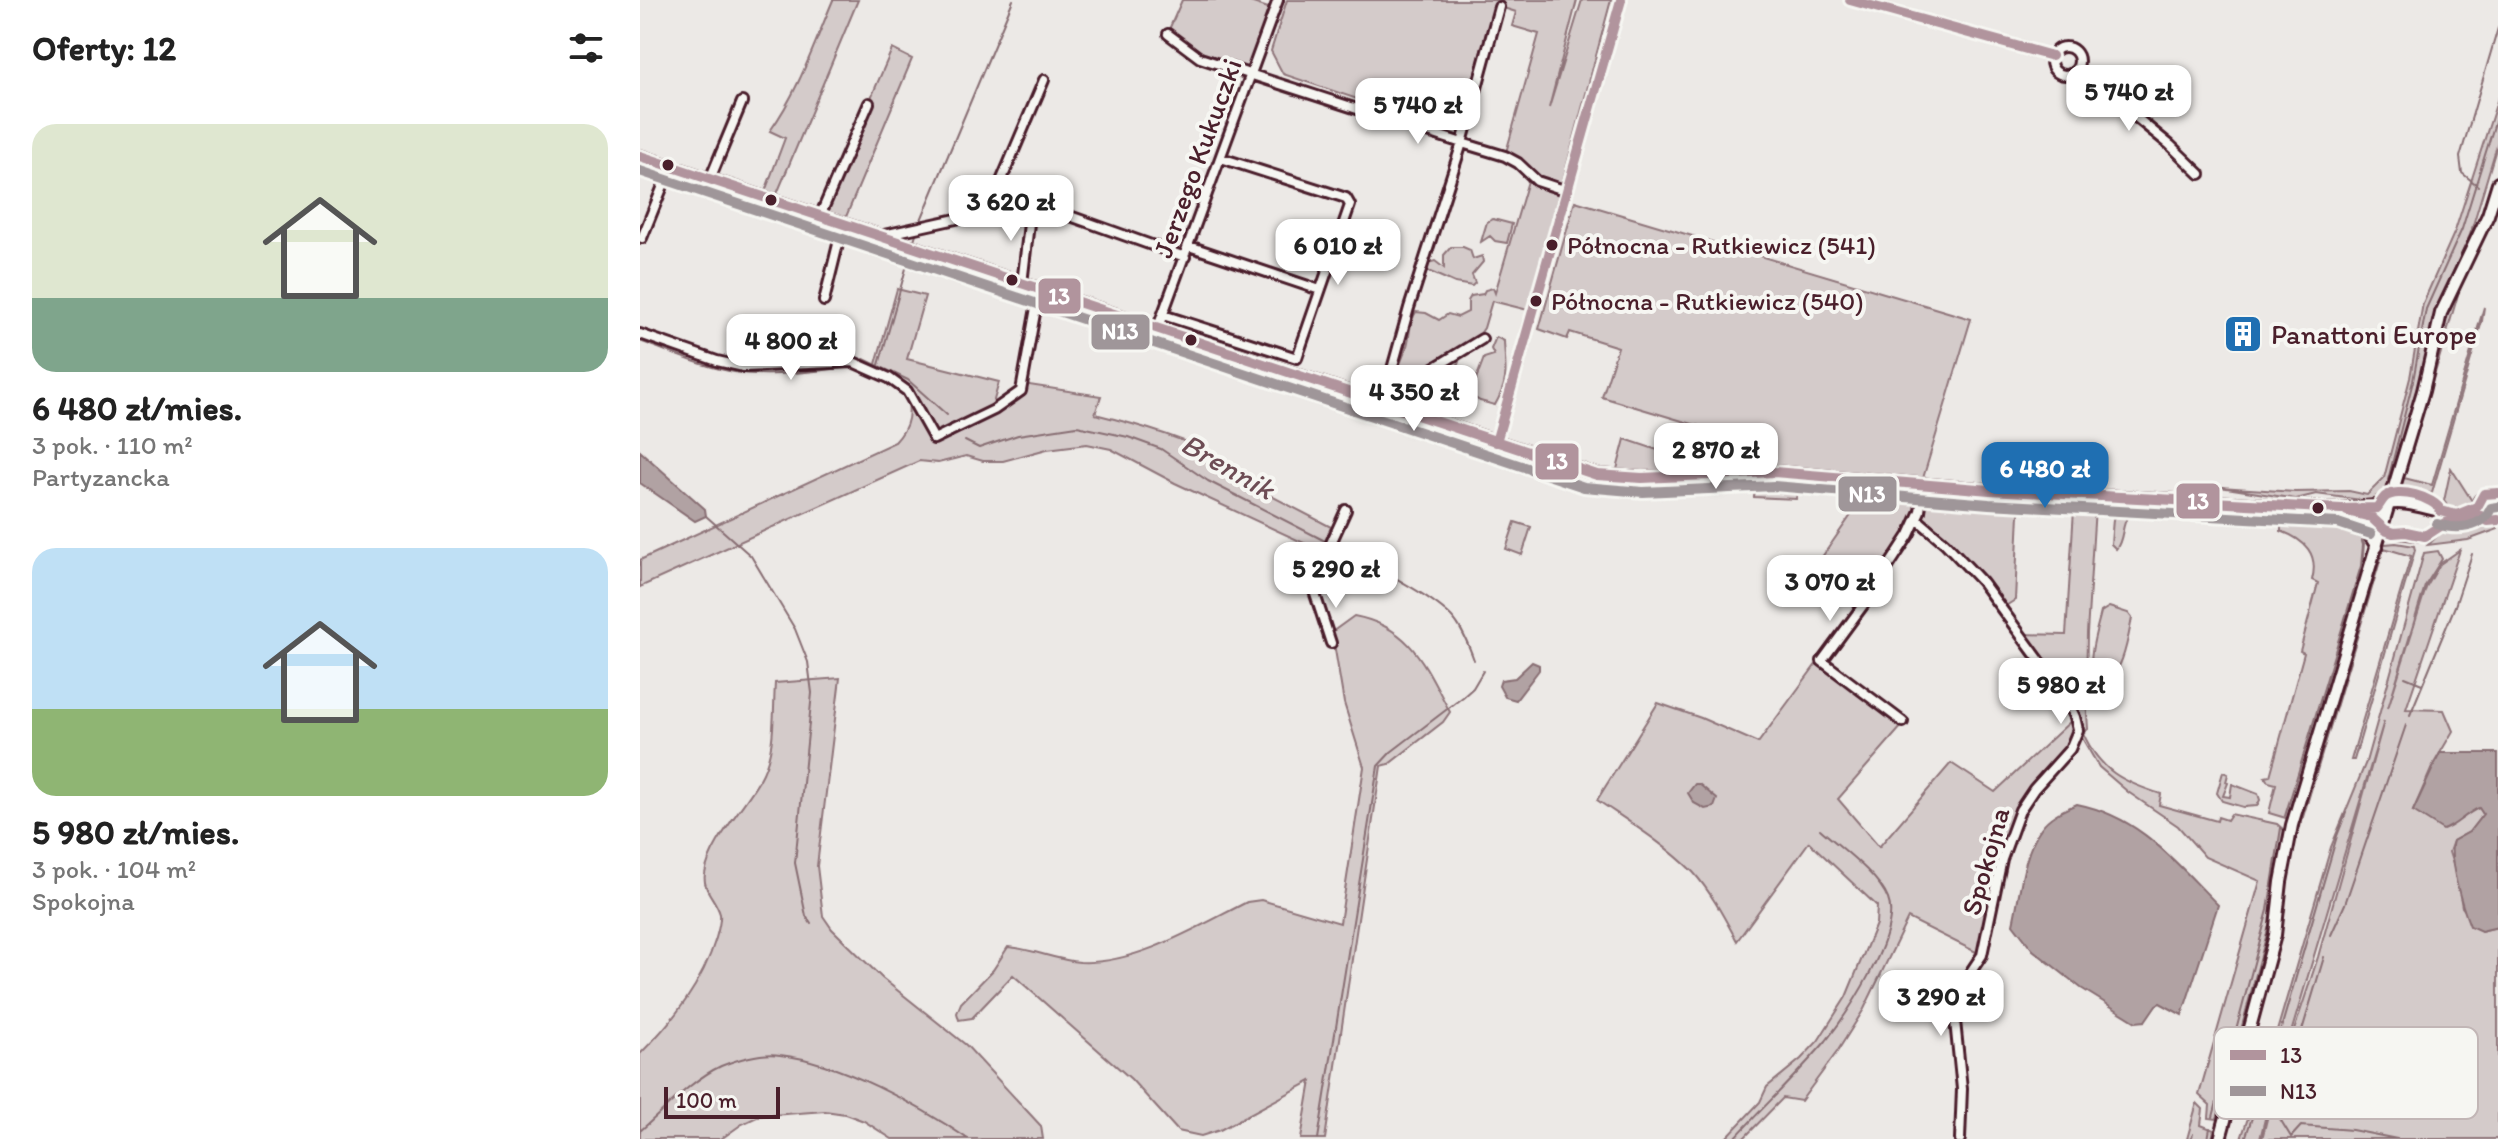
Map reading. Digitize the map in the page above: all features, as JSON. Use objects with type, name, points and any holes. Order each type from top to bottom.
[{"type":"main road","points":[[640,156],[1157,330],[1384,401],[1575,470],[1642,478],[1774,472],[1924,485],[2321,508],[2388,505]]},
{"type":"main road","points":[[2250,1027],[2275,935],[2292,825],[2377,547],[2379,524],[2388,505],[2423,391],[2441,313],[2488,215],[2498,183]]},
{"type":"main road","points":[[2321,508],[2364,526],[2377,547]]},
{"type":"main road","points":[[2341,509],[2379,524]]},
{"type":"main road","points":[[2220,1139],[2225,1119]]},
{"type":"street","name":"Jerzego Kukuczki","points":[[1157,330],[1278,0]]},
{"type":"street","points":[[1496,442],[1621,0]]},
{"type":"street","points":[[1850,0],[2052,56]]},
{"type":"street","points":[[1384,401],[1409,308],[1462,143],[1499,7]]},
{"type":"street","points":[[1168,34],[1200,58],[1505,156],[1537,181],[1567,191]]},
{"type":"street","points":[[2062,47],[2072,49],[2079,60],[2077,69],[2070,75],[2056,73],[2051,65],[2052,56],[2062,47]]},
{"type":"street","points":[[2077,69],[2170,145],[2200,174]]},
{"type":"street","points":[[988,212],[1044,80]]},
{"type":"street","points":[[710,179],[742,102]]},
{"type":"street","points":[[820,216],[869,103]]},
{"type":"street","points":[[1163,315],[1297,358],[1350,205],[1346,198],[1221,158]]},
{"type":"street","points":[[642,238],[671,166]]},
{"type":"street","points":[[1022,284],[1031,206]]},
{"type":"street","points":[[878,236],[988,212],[1042,206],[1185,257]]},
{"type":"street","points":[[824,301],[843,224]]},
{"type":"street","points":[[1189,246],[1320,290]]},
{"type":"street","points":[[640,334],[717,361],[744,367],[853,362],[889,378],[907,391],[934,439],[994,410],[1017,395],[1023,384],[1039,291]]},
{"type":"street","points":[[1384,401],[1482,339]]},
{"type":"street","points":[[1903,722],[1822,661],[1881,578],[1917,519],[1924,485]]},
{"type":"street","points":[[2498,493],[2484,494],[2479,500],[2479,512],[2488,521],[2498,520]]},
{"type":"street","points":[[2388,505],[2400,504],[2457,515],[2479,512]]},
{"type":"street","points":[[1331,643],[1312,585],[1346,510]]},
{"type":"street","points":[[2379,524],[2389,532],[2425,536],[2440,524],[2479,512]]},
{"type":"street","name":"Spokojna","points":[[1917,519],[1982,582],[2064,694],[2078,730],[2070,749],[2034,789],[2015,821],[1997,881],[1982,955],[1968,976],[1955,1012],[1962,1082],[1960,1139]]},
{"type":"shaded area","points":[[833,0],[858,0],[774,201],[763,197],[785,138],[770,131],[797,84]]},
{"type":"shaded area","points":[[1182,0],[1244,0],[1274,10],[1251,74],[1200,58],[1167,34]]},
{"type":"shaded area","points":[[1287,0],[1577,0],[1549,108],[1582,0],[1611,0],[1528,310],[1492,301],[1484,328],[1477,338],[1389,391],[1406,349],[1416,312],[1439,320],[1448,314],[1458,317],[1468,312],[1471,296],[1493,288],[1495,293],[1530,174],[1505,156],[1539,34],[1512,26],[1516,12],[1494,5],[1463,116],[1451,113],[1446,129],[1283,74],[1271,51]]},
{"type":"shaded area","points":[[892,49],[912,59],[843,224],[820,216]]},
{"type":"shaded area","points":[[2498,98],[2498,142],[2470,235],[2435,312],[2388,488],[2369,501],[2316,494],[2296,499],[2220,487],[2295,492],[2349,491],[2367,495],[2384,478],[2410,378],[2423,303],[2455,231]]},
{"type":"shaded area","points":[[1575,201],[1971,319],[1921,485],[2020,492],[2015,600],[2001,609],[1917,520],[1871,593],[1822,557],[1858,505],[1863,482],[1774,472],[1615,477],[1625,439],[1690,461],[1699,426],[1602,397],[1618,347],[1570,332],[1567,339],[1539,329]]},
{"type":"shaded area","points":[[1493,219],[1512,224],[1507,243],[1495,241],[1490,236],[1481,242],[1487,222]]},
{"type":"shaded area","points":[[1451,247],[1470,250],[1473,259],[1482,256],[1483,262],[1472,275],[1475,283],[1472,286],[1455,283],[1428,271],[1428,263],[1435,261],[1444,268],[1444,255]]},
{"type":"shaded area","points":[[2462,281],[2404,478],[2432,485],[2484,307],[2432,493],[2401,489],[2447,312]]},
{"type":"shaded area","points":[[897,289],[925,296],[907,359],[999,382],[991,411],[1023,384],[1101,396],[1095,414],[1166,434],[1217,455],[1234,464],[1237,478],[1331,527],[1321,551],[1175,483],[1111,449],[1087,444],[1047,449],[1003,461],[983,461],[966,456],[938,463],[919,461],[640,587],[640,560],[895,442],[908,418],[907,391],[874,371]]},
{"type":"shaded area","points":[[1496,337],[1504,341],[1506,373],[1495,405],[1470,395],[1484,358],[1494,355],[1491,349]]},
{"type":"shaded area","points":[[1460,358],[1455,372],[1446,382],[1435,387],[1420,386],[1435,374],[1436,369]]},
{"type":"shaded area","points":[[640,451],[705,509],[706,516],[695,521],[640,483]]},
{"type":"shaded area","points":[[2451,468],[2472,501],[2463,508],[2450,509],[2444,501]]},
{"type":"shaded area","points":[[1756,479],[1798,482],[1796,499],[1754,497]]},
{"type":"shaded area","points":[[2075,494],[2101,496],[2095,507],[2087,633],[2088,729],[2083,733],[2090,746],[2114,773],[2161,794],[2159,805],[2217,821],[2218,817],[2227,820],[2231,814],[2277,824],[2285,831],[2273,911],[2242,1027],[2218,1027],[2260,881],[2205,857],[2178,826],[2128,792],[2099,767],[2082,734],[2034,789],[2009,837],[1982,955],[1908,918],[1864,1009],[1801,1101],[1783,1098],[1743,1139],[1725,1139],[1760,1102],[1767,1087],[1818,1041],[1846,997],[1876,924],[1877,906],[1809,842],[1737,941],[1693,872],[1659,843],[1597,800],[1658,703],[1758,743],[1817,663],[1822,661],[1903,722],[1838,799],[1879,847],[1951,763],[1995,792],[2075,717],[2018,634],[2066,635]]},
{"type":"shaded area","points":[[2121,511],[2339,525],[2361,532],[2364,544],[2362,569],[2289,819],[2269,813],[2276,784],[2268,782],[2265,777],[2270,776],[2304,653],[2300,651],[2318,583],[2312,580],[2312,555],[2297,539],[2281,531],[2281,524],[2128,516],[2116,549],[2111,544],[2113,519]]},
{"type":"shaded area","points":[[1515,522],[1531,527],[1522,555],[1506,549]]},
{"type":"shaded area","points":[[2478,522],[2498,526],[2498,529],[2468,540],[2428,545],[2445,529]]},
{"type":"shaded area","points":[[2385,544],[2414,546],[2415,550],[2354,760],[2351,760],[2411,556],[2384,548],[2297,837],[2381,548]]},
{"type":"shaded area","points":[[2460,550],[2406,709],[2444,710],[2453,731],[2433,765],[2413,811],[2466,814],[2479,807],[2483,814],[2469,832],[2453,841],[2449,852],[2462,907],[2481,931],[2498,927],[2498,1139],[2262,1139],[2267,1119],[2478,1119],[2478,1027],[2295,1027],[2318,957],[2384,721],[2293,1027],[2278,1027],[2331,847],[2366,762],[2424,553],[2438,551],[2442,559],[2425,586],[2388,708],[2426,588],[2440,564]]},
{"type":"shaded area","points":[[2109,607],[2128,613],[2132,618],[2120,664],[2103,684],[2092,673],[2091,663],[2101,612]]},
{"type":"shaded area","points":[[1354,616],[1374,621],[1403,639],[1424,664],[1450,712],[1443,722],[1389,764],[1381,766],[1325,1139],[1301,1139],[1311,1081],[1220,1130],[1201,1136],[1178,1131],[1131,1079],[1013,975],[972,1018],[959,1020],[957,1013],[961,1003],[993,970],[1008,947],[1080,962],[1123,957],[1166,942],[1247,902],[1261,900],[1340,923],[1364,767],[1344,703],[1332,632]]},
{"type":"shaded area","points":[[1532,662],[1539,665],[1539,670],[1516,700],[1505,697],[1499,686],[1501,680],[1515,678]]},
{"type":"shaded area","points":[[840,678],[817,866],[823,916],[832,929],[882,978],[966,1045],[1041,1126],[1043,1139],[892,1139],[864,1121],[825,1111],[759,1116],[721,1139],[640,1139],[640,1054],[686,1000],[710,955],[720,917],[707,890],[705,874],[713,850],[765,768],[773,732],[775,683]]},
{"type":"shaded area","points":[[2440,753],[2498,753],[2498,927],[2481,931],[2470,926],[2454,870],[2453,841],[2469,832],[2483,814],[2479,808],[2443,830],[2413,811]]},
{"type":"shaded area","points":[[2223,772],[2228,774],[2228,783],[2223,796],[2230,797],[2232,784],[2258,794],[2260,800],[2257,806],[2243,807],[2222,801],[2217,793]]},
{"type":"shaded area","points":[[1695,784],[1717,799],[1714,807],[1705,809],[1694,803],[1688,793]]},
{"type":"shaded area","points":[[2077,804],[2100,810],[2138,830],[2171,857],[2218,905],[2182,1015],[2160,1003],[2145,1021],[2136,1022],[2081,988],[2033,950],[2013,924],[2026,861],[2035,838],[2049,820]]},
{"type":"shaded area","points":[[2214,1042],[2214,1119],[2209,1118],[2210,1105],[2199,1095]]},
{"type":"shaded area","points":[[2197,1103],[2203,1109],[2201,1125],[2214,1130],[2212,1139],[2187,1139]]},
{"type":"shaded area","points":[[2248,1119],[2265,1119],[2260,1139],[2241,1139]]},
{"type":"waterway","points":[[921,220],[1013,0]]},
{"type":"waterway","points":[[2478,186],[2462,173],[2460,157],[2498,28]]},
{"type":"waterway","points":[[2388,480],[2413,381],[2426,309],[2462,229],[2498,113]]},
{"type":"waterway","points":[[914,240],[916,234]]},
{"type":"waterway","points":[[879,365],[910,254]]},
{"type":"waterway","name":"Brennik","points":[[640,341],[706,365],[743,373],[786,374],[842,368]]},
{"type":"waterway","name":"Brennik","points":[[864,359],[908,380],[947,415]]},
{"type":"waterway","name":"Brennik","points":[[965,441],[979,448],[1018,435],[1077,426],[1128,437],[1161,449],[1208,481],[1327,542]]},
{"type":"waterway","points":[[706,516],[751,556],[795,629],[808,662],[812,693],[795,863],[806,916],[811,924]]},
{"type":"waterway","points":[[2285,816],[2361,566],[2363,545],[2359,532]]},
{"type":"waterway","name":"Brennik","points":[[1332,545],[1440,606],[1459,626],[1474,660]]},
{"type":"waterway","points":[[2410,715],[2455,606],[2472,554]]},
{"type":"waterway","name":"Brennik","points":[[1318,1139],[1378,766],[1391,752],[1473,688],[1483,671]]},
{"type":"waterway","points":[[2405,677],[2422,684]]},
{"type":"waterway","points":[[2331,935],[2345,904],[2406,725]]},
{"type":"waterway","points":[[2281,1027],[2346,813]]},
{"type":"waterway","points":[[2237,1027],[2268,910],[2281,828]]},
{"type":"waterway","points":[[1734,1139],[1835,1029],[1870,973],[1887,932],[1890,914],[1883,890],[1868,871],[1820,829]]},
{"type":"waterway","points":[[2303,1027],[2324,957]]},
{"type":"waterway","points":[[640,1131],[710,1072],[743,1059],[773,1054],[827,1066],[878,1087],[968,1139]]},
{"type":"waterway","points":[[2245,1139],[2252,1119]]},
{"type":"waterway","points":[[2280,1119],[2291,1137],[2301,1126],[2352,1130],[2397,1139]]},
{"type":"waterway","points":[[2208,1139],[2210,1128]]},
{"type":"waterway","points":[[2191,1139],[2193,1134]]},
{"type":"transit line","name":"13","points":[[1496,442],[1621,0]]},
{"type":"transit line","name":"13","points":[[1850,0],[2052,56]]},
{"type":"transit line","name":"13","points":[[640,156],[1597,475],[1642,478],[1774,472],[1990,490],[2341,509],[2377,508],[2385,497],[2407,493],[2424,498],[2441,511],[2457,515],[2477,507],[2484,494],[2498,493]]},
{"type":"transit line","name":"N13","points":[[640,171],[1584,487],[1643,492],[1774,486],[1989,504],[2338,523],[2371,534]]},
{"type":"transit line","name":"N13","points":[[2437,524],[2468,526],[2482,520],[2491,508],[2498,507]]},
{"type":"transit line","name":"13","points":[[2347,511],[2371,517],[2393,533],[2425,536],[2445,523],[2481,516],[2488,521],[2498,520]]},
{"type":"place","name":"Północna - Rutkiewicz (541)","points":[[1552,245]]},
{"type":"place","name":"Północna - Rutkiewicz (540)","points":[[1536,301]]},
{"type":"place","name":"Panattoni Europe","points":[[2243,334]]}]
